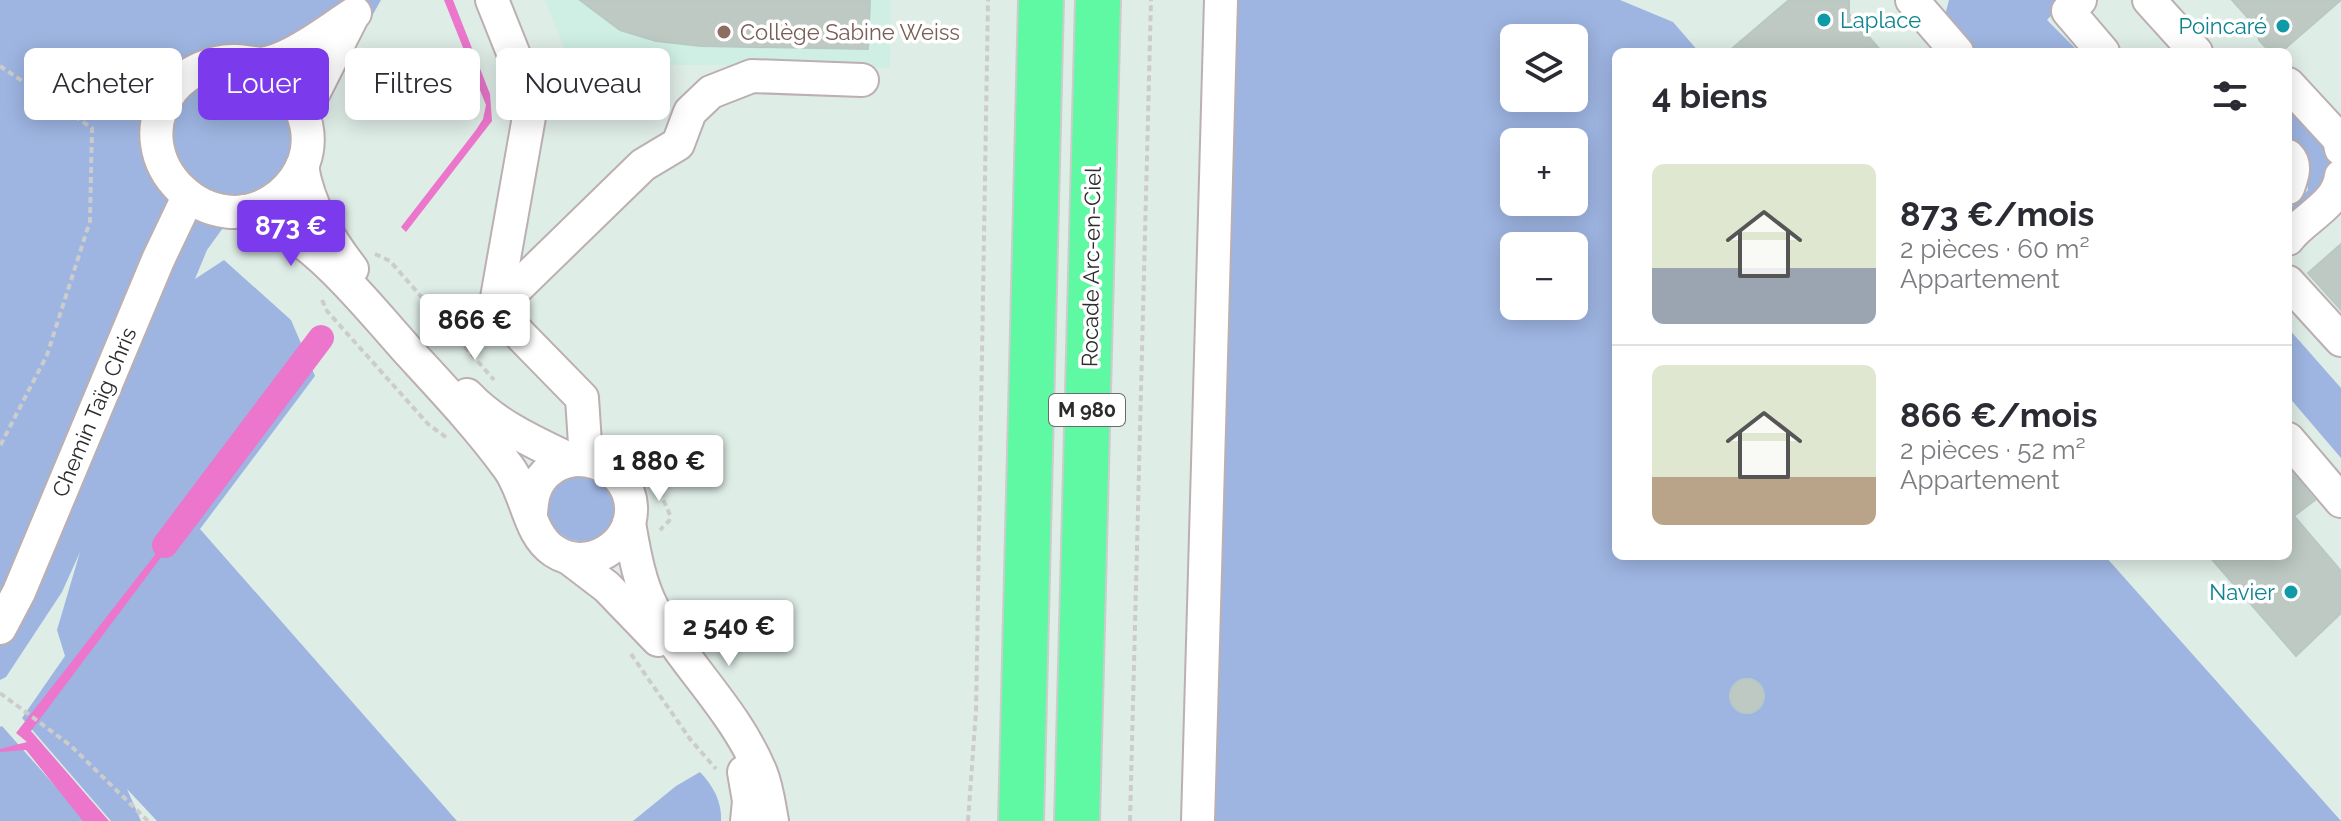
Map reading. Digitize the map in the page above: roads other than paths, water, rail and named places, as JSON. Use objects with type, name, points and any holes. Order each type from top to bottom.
[{"type":"highway","name":"M 980","points":[[1021,821],[1041,0]]},
{"type":"highway","name":"Rocade Arc-en-Ciel","points":[[1077,821],[1098,0]]},
{"type":"street","points":[[492,0],[532,100],[495,309]]},
{"type":"street","points":[[1198,821],[1221,0]]},
{"type":"street","points":[[2080,0],[2068,11],[2100,48]]},
{"type":"street","points":[[2149,0],[2192,48]]},
{"type":"street","points":[[1919,2],[1954,48]]},
{"type":"street","points":[[301,48],[359,6]]},
{"type":"street","points":[[329,64],[359,6]]},
{"type":"street","points":[[198,70],[172,90],[161,111],[157,135],[160,158],[171,180],[188,197],[205,206],[224,211],[245,211],[268,218],[364,276],[462,410],[508,466],[543,542],[607,587],[663,644],[721,724],[745,775],[749,801],[747,821]]},
{"type":"street","points":[[495,309],[643,165],[678,144],[690,112],[711,92],[752,76],[862,80]]},
{"type":"street","points":[[2292,88],[2339,139],[2341,149]]},
{"type":"street","points":[[245,211],[263,205],[292,182],[302,166],[307,148],[305,120]]},
{"type":"street","points":[[302,166],[313,207],[332,243],[472,401],[528,440],[581,451],[603,464],[622,482],[631,506],[629,523],[638,567],[650,604],[739,730],[763,775],[772,821]]},
{"type":"street","points":[[2292,235],[2328,203],[2340,184],[2341,176]]},
{"type":"street","name":"Chemin Taïg Chris","points":[[0,628],[19,592],[158,260],[188,197]]},
{"type":"street","points":[[2292,286],[2341,340]]},
{"type":"street","points":[[495,309],[582,398],[581,451]]},
{"type":"street","points":[[2292,444],[2341,501]]},
{"type":"street","points":[[531,513],[532,495],[541,479],[554,466],[581,451]]},
{"type":"street","points":[[569,558],[588,559],[606,553],[620,540],[629,523]]},
{"type":"waterway","points":[[165,545],[321,338]]},
{"type":"place","name":"Laplace","points":[[1824,20]]},
{"type":"place","name":"Poincaré","points":[[2283,26]]},
{"type":"place","name":"Collège Sabine Weiss","points":[[724,32]]},
{"type":"place","name":"Navier","points":[[2291,592]]}]
